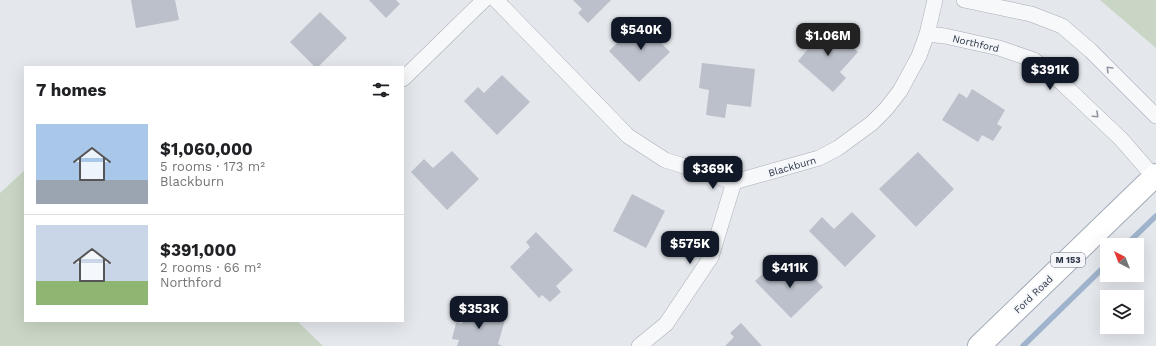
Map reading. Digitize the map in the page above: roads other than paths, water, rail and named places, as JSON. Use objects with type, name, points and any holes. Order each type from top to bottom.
[{"type":"main road","name":"Ford Road","points":[[979,346],[1155,176]]},
{"type":"street","points":[[404,78],[484,0]]},
{"type":"street","points":[[496,0],[628,136],[665,160],[734,182],[711,257],[666,324],[639,346]]},
{"type":"street","points":[[927,34],[935,0]]},
{"type":"street","points":[[964,0],[1031,14],[1062,26],[1091,51],[1156,116]]},
{"type":"street","name":"Blackburn","points":[[734,182],[819,158],[855,137],[886,109],[900,91],[919,56],[927,34]]},
{"type":"street","name":"Northford","points":[[927,34],[945,36],[999,48],[1034,60],[1062,83],[1121,139],[1155,176]]},
{"type":"waterway","points":[[1133,238],[1156,216]]},
{"type":"waterway","points":[[1023,346],[1100,271]]}]
